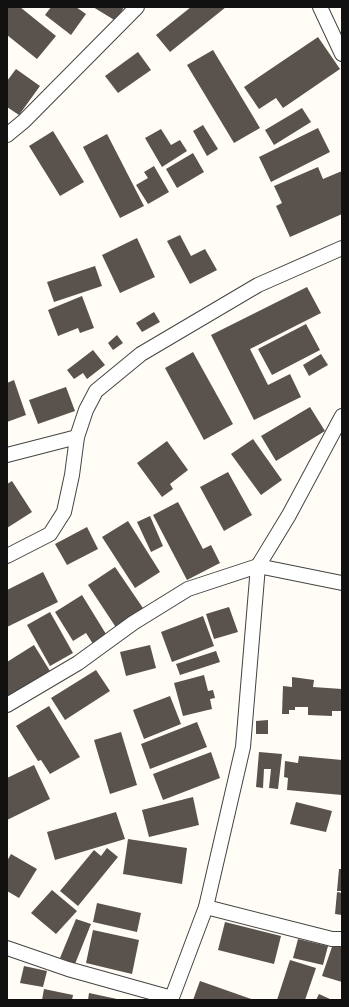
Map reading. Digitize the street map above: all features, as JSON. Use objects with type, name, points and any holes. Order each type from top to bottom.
[{"type":"street","points":[[7,135],[24,121],[137,7]]},
{"type":"street","points":[[320,7],[342,54]]},
{"type":"street","points":[[7,556],[50,534],[64,512],[72,475],[77,437],[86,410],[96,391],[141,354],[258,285],[342,248]]},
{"type":"street","points":[[7,948],[68,969],[172,999],[206,907],[243,747],[258,566],[289,516],[342,416]]},
{"type":"street","points":[[7,455],[77,437]]},
{"type":"street","points":[[7,705],[78,663],[134,623],[188,589],[258,566],[342,583]]},
{"type":"street","points":[[206,907],[332,939],[342,939]]},
{"type":"building","points":[[7,7],[20,7],[56,36],[37,59],[7,35]]},
{"type":"building","points":[[51,7],[76,7],[86,14],[71,35],[45,15]]},
{"type":"building","points":[[93,7],[124,7],[116,21]]},
{"type":"building","points":[[191,7],[226,7],[170,52],[156,35]]},
{"type":"building","points":[[318,37],[340,69],[283,108],[276,98],[259,109],[244,87]]},
{"type":"building","points":[[213,50],[260,128],[234,143],[187,65]]},
{"type":"building","points":[[138,52],[151,70],[118,93],[105,76]]},
{"type":"building","points":[[16,69],[40,86],[19,115],[7,107],[7,81]]},
{"type":"building","points":[[302,108],[311,122],[274,145],[265,130]]},
{"type":"building","points":[[203,125],[218,149],[207,156],[193,131]]},
{"type":"building","points":[[318,128],[330,152],[271,182],[259,157]]},
{"type":"building","points":[[161,129],[171,145],[180,140],[187,151],[162,167],[145,138]]},
{"type":"building","points":[[53,131],[84,182],[60,196],[29,146]]},
{"type":"building","points":[[107,134],[144,206],[120,218],[83,147]]},
{"type":"building","points":[[193,153],[204,172],[177,188],[166,169]]},
{"type":"building","points":[[154,166],[169,192],[148,204],[136,185],[148,178],[144,172]]},
{"type":"building","points":[[318,167],[323,179],[342,171],[342,214],[290,237],[276,206],[282,203],[274,186]]},
{"type":"building","points":[[180,235],[191,256],[205,249],[217,270],[190,284],[167,241]]},
{"type":"building","points":[[137,238],[155,277],[120,293],[102,255]]},
{"type":"building","points":[[95,266],[102,286],[54,302],[47,282]]},
{"type":"building","points":[[307,287],[321,313],[250,349],[268,385],[290,374],[301,397],[254,420],[211,335]]},
{"type":"building","points":[[82,296],[94,328],[80,333],[78,328],[58,336],[48,310]]},
{"type":"building","points":[[154,312],[160,322],[142,332],[136,323]]},
{"type":"building","points":[[306,324],[320,350],[272,375],[258,349]]},
{"type":"building","points":[[117,335],[123,343],[113,350],[108,343]]},
{"type":"building","points":[[93,350],[105,365],[87,379],[83,373],[74,379],[67,370]]},
{"type":"building","points":[[193,352],[233,424],[204,440],[165,368]]},
{"type":"building","points":[[321,354],[328,365],[309,376],[303,365]]},
{"type":"building","points":[[14,380],[26,415],[7,422],[7,383]]},
{"type":"building","points":[[66,387],[75,411],[38,424],[29,400]]},
{"type":"building","points":[[310,407],[325,431],[276,461],[261,436]]},
{"type":"building","points":[[253,439],[282,480],[261,495],[231,454]]},
{"type":"building","points":[[167,441],[188,470],[170,484],[173,489],[162,497],[137,463]]},
{"type":"building","points":[[228,472],[252,515],[224,531],[200,487]]},
{"type":"building","points":[[12,481],[32,512],[7,528],[7,484]]},
{"type":"building","points":[[178,502],[203,549],[211,545],[220,563],[187,580],[153,515]]},
{"type":"building","points":[[150,516],[163,546],[151,552],[137,522]]},
{"type":"building","points":[[128,521],[160,572],[135,588],[102,537]]},
{"type":"building","points":[[87,527],[98,549],[67,565],[55,544]]},
{"type":"building","points":[[115,567],[145,611],[117,629],[88,585]]},
{"type":"building","points":[[43,572],[58,602],[7,627],[7,590]]},
{"type":"building","points":[[82,595],[109,639],[95,647],[86,633],[73,641],[55,612]]},
{"type":"building","points":[[229,607],[238,632],[214,639],[206,614]]},
{"type":"building","points":[[50,612],[73,653],[50,666],[27,625]]},
{"type":"building","points":[[203,616],[214,646],[172,662],[161,632]]},
{"type":"building","points":[[34,645],[50,671],[7,697],[7,662]]},
{"type":"building","points":[[150,645],[156,668],[126,676],[120,652]]},
{"type":"building","points":[[216,651],[220,662],[180,675],[176,664]]},
{"type":"building","points":[[96,670],[110,691],[65,720],[51,698]]},
{"type":"building","points":[[204,675],[208,691],[213,690],[215,698],[210,699],[212,709],[183,716],[174,683]]},
{"type":"building","points":[[292,677],[314,680],[313,687],[342,689],[341,711],[332,711],[332,716],[308,715],[308,707],[295,707],[295,710],[289,710],[289,714],[282,714],[283,686],[292,687]]},
{"type":"building","points":[[170,696],[181,724],[144,739],[133,710]]},
{"type":"building","points":[[49,706],[80,757],[50,774],[41,760],[38,761],[16,726]]},
{"type":"building","points":[[268,720],[268,734],[256,734],[256,721]]},
{"type":"building","points":[[197,722],[207,747],[150,769],[141,744]]},
{"type":"building","points":[[121,732],[137,785],[110,794],[94,740]]},
{"type":"building","points":[[211,752],[220,778],[163,800],[153,774]]},
{"type":"building","points":[[259,752],[282,754],[278,789],[269,788],[271,769],[264,769],[263,788],[256,787]]},
{"type":"building","points":[[299,756],[342,760],[342,795],[287,790],[288,778],[284,777],[285,761],[298,763]]},
{"type":"building","points":[[34,765],[50,799],[7,820],[7,778]]},
{"type":"building","points":[[193,797],[199,825],[149,837],[142,810]]},
{"type":"building","points":[[296,802],[332,811],[326,832],[290,824]]},
{"type":"building","points":[[116,812],[125,839],[55,860],[47,832]]},
{"type":"building","points":[[128,839],[187,848],[182,884],[123,874]]},
{"type":"building","points":[[107,848],[118,857],[78,906],[60,891],[94,850],[101,856]]},
{"type":"building","points":[[11,854],[37,869],[19,898],[7,891],[7,861]]},
{"type":"building","points":[[339,869],[342,869],[342,891],[337,891]]},
{"type":"building","points":[[52,890],[77,911],[56,934],[31,913]]},
{"type":"building","points":[[337,892],[342,893],[342,915],[335,914]]},
{"type":"building","points":[[97,903],[141,913],[137,932],[93,922]]},
{"type":"building","points":[[76,919],[91,924],[75,964],[60,958]]},
{"type":"building","points":[[225,922],[281,936],[274,964],[218,950]]},
{"type":"building","points":[[93,930],[139,940],[132,974],[86,963]]},
{"type":"building","points":[[298,939],[328,946],[323,965],[293,958]]},
{"type":"building","points":[[334,941],[342,944],[342,982],[322,976]]},
{"type":"building","points":[[290,960],[316,968],[305,1000],[277,1000]]},
{"type":"building","points":[[24,966],[47,971],[43,987],[20,983]]},
{"type":"building","points":[[200,981],[254,1000],[193,1000]]},
{"type":"building","points":[[44,989],[73,995],[72,1000],[42,1000]]},
{"type":"building","points":[[89,993],[117,999],[117,1000],[88,1000]]},
{"type":"building","points":[[319,994],[332,1000],[316,1000]]}]
